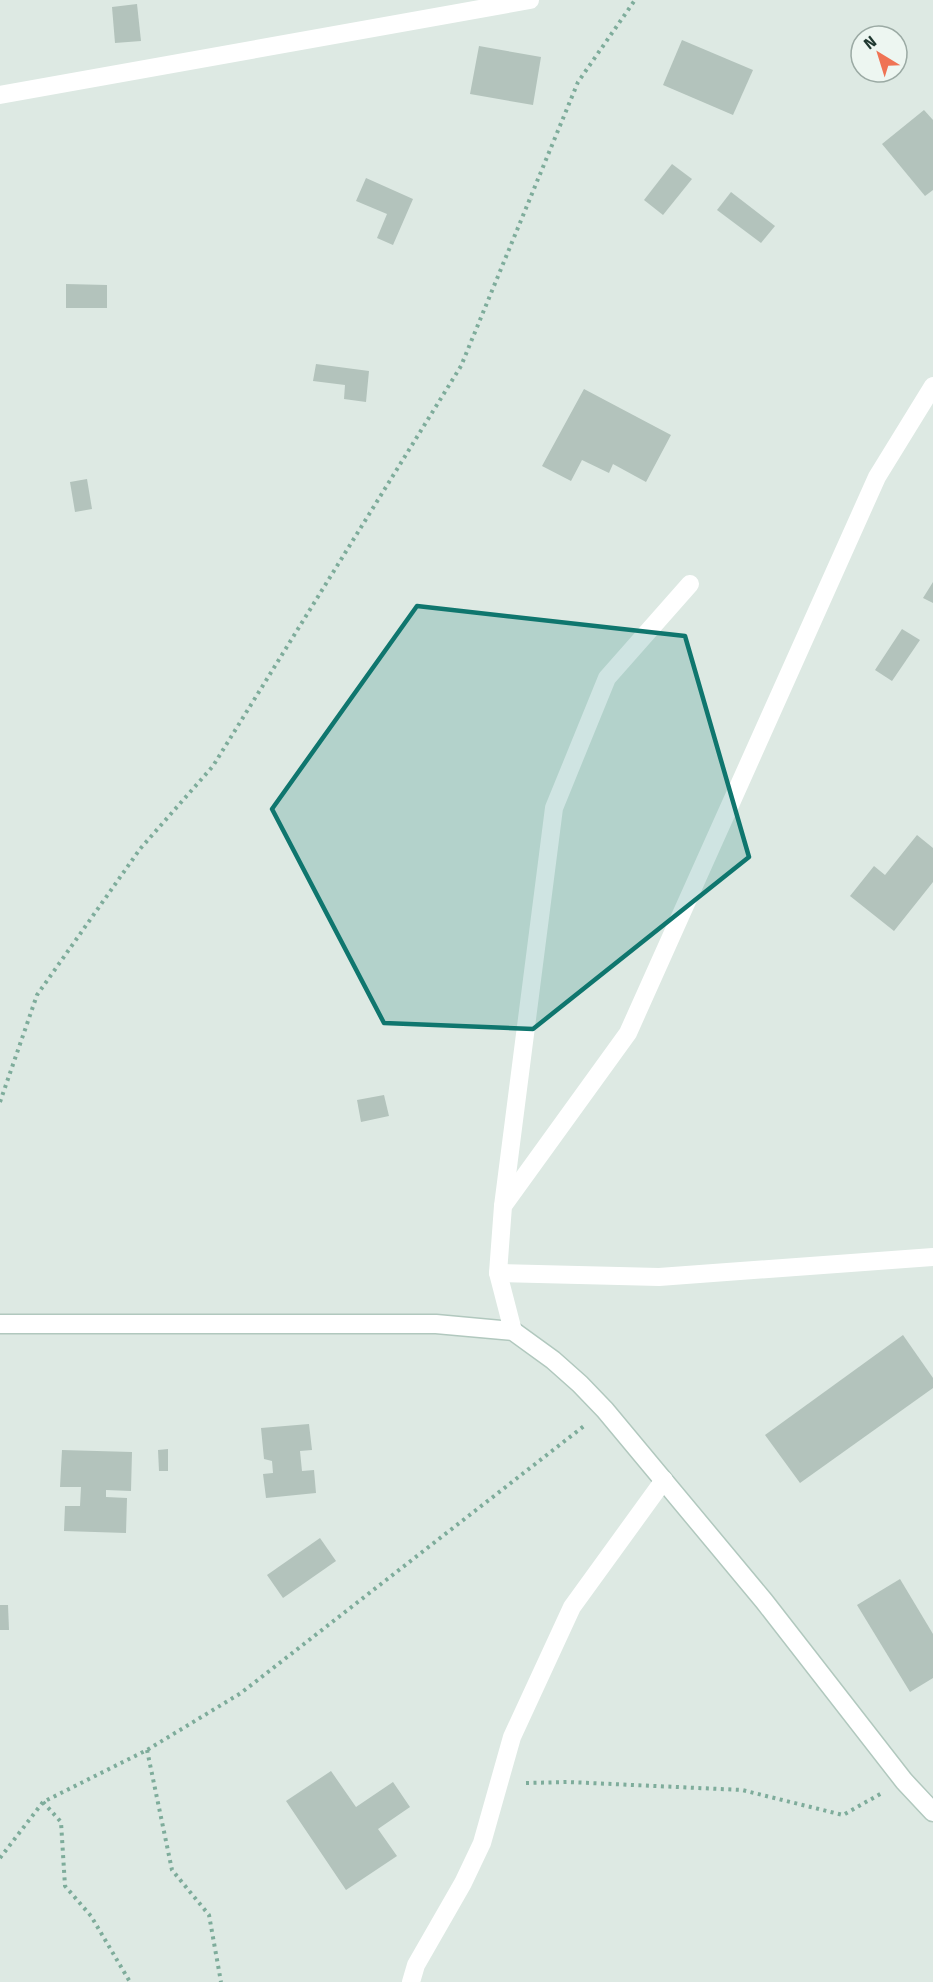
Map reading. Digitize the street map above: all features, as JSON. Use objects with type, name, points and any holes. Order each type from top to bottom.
[{"type":"street","points":[[0,95],[530,0]]},
{"type":"street","points":[[503,1206],[628,1033],[877,477],[933,386]]},
{"type":"street","points":[[513,1331],[498,1273],[503,1206],[554,808],[607,678],[690,584]]},
{"type":"street","points":[[498,1273],[659,1277],[933,1257]]},
{"type":"street","points":[[0,1324],[436,1324],[513,1331],[566,1372],[605,1410],[764,1601],[904,1781],[933,1812]]},
{"type":"street","points":[[411,1982],[416,1965],[483,1843],[512,1737],[572,1607],[664,1480]]},
{"type":"path","points":[[0,1102],[37,995],[140,849],[213,766],[461,366],[578,82],[635,0]]},
{"type":"path","points":[[0,1858],[43,1802],[147,1750],[241,1693],[605,1410]]},
{"type":"path","points":[[147,1750],[172,1870],[209,1915],[221,1982]]},
{"type":"path","points":[[500,1783],[568,1782],[742,1790],[843,1815],[904,1781]]},
{"type":"path","points":[[43,1802],[61,1822],[65,1886],[91,1916],[130,1982]]},
{"type":"highlighted area","points":[[417,606],[685,636],[749,857],[533,1029],[384,1023],[272,809]]},
{"type":"building","points":[[137,4],[141,41],[115,43],[112,7]]},
{"type":"building","points":[[682,40],[753,70],[733,115],[663,85]]},
{"type":"building","points":[[479,46],[541,57],[533,105],[470,94]]},
{"type":"building","points":[[924,110],[933,120],[933,190],[925,196],[882,144]]},
{"type":"building","points":[[672,164],[692,179],[663,215],[644,200]]},
{"type":"building","points":[[366,178],[413,199],[393,245],[377,238],[387,214],[356,201]]},
{"type":"building","points":[[731,192],[775,226],[761,243],[717,210]]},
{"type":"building","points":[[66,284],[107,285],[107,308],[66,308]]},
{"type":"building","points":[[316,364],[369,371],[366,402],[344,399],[345,385],[313,381]]},
{"type":"building","points":[[584,389],[671,435],[646,482],[613,464],[609,473],[582,460],[571,481],[542,466]]},
{"type":"building","points":[[87,479],[92,509],[75,512],[70,482]]},
{"type":"building","points":[[933,582],[933,603],[923,598]]},
{"type":"building","points":[[902,629],[920,640],[892,681],[875,670]]},
{"type":"building","points":[[917,835],[933,848],[933,882],[894,931],[850,896],[874,866],[885,875]]},
{"type":"building","points":[[384,1095],[389,1116],[361,1122],[357,1100]]},
{"type":"building","points":[[903,1335],[933,1378],[933,1388],[800,1483],[765,1435]]},
{"type":"building","points":[[309,1424],[312,1450],[300,1451],[302,1471],[314,1470],[316,1493],[266,1498],[263,1474],[273,1473],[272,1461],[264,1459],[261,1428]]},
{"type":"building","points":[[168,1449],[168,1471],[159,1471],[158,1450]]},
{"type":"building","points":[[62,1450],[132,1452],[131,1491],[106,1490],[106,1497],[127,1498],[126,1533],[64,1531],[65,1506],[80,1506],[81,1487],[60,1487]]},
{"type":"building","points":[[320,1538],[336,1561],[283,1598],[267,1575]]},
{"type":"building","points":[[900,1579],[933,1634],[933,1678],[910,1692],[857,1605]]},
{"type":"building","points":[[0,1605],[8,1605],[9,1630],[0,1630]]},
{"type":"building","points":[[331,1771],[356,1807],[393,1782],[410,1807],[378,1829],[397,1856],[346,1890],[286,1801]]}]
